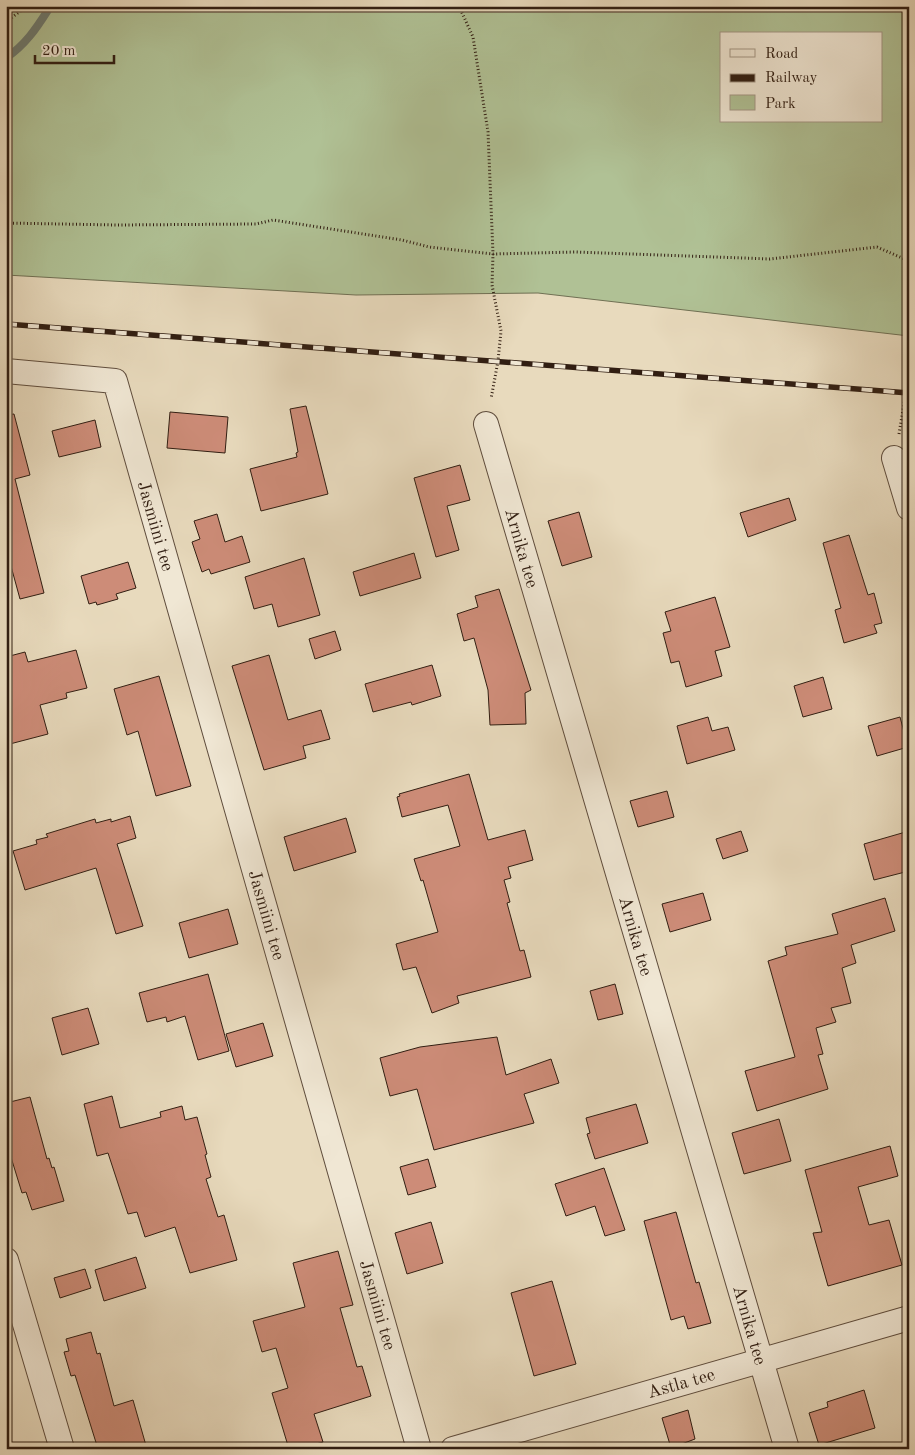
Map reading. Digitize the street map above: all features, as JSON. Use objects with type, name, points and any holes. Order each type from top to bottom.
[{"type":"street","name":"Jasmiini tee","points":[[6,371],[115,381],[419,1449]]},
{"type":"street","name":"Arnika tee","points":[[486,424],[787,1449]]},
{"type":"street","points":[[894,458],[909,508]]},
{"type":"street","points":[[6,1260],[62,1449]]},
{"type":"street","name":"Astla tee","points":[[453,1449],[909,1318]]},
{"type":"path","points":[[6,22],[27,6]]},
{"type":"path","points":[[459,6],[473,37],[488,132],[493,254],[492,285],[502,332],[486,424]]},
{"type":"path","points":[[6,223],[116,225],[256,224],[273,220],[402,240],[429,247],[493,254],[575,252],[770,260],[877,247],[909,261]]},
{"type":"path","points":[[909,292],[909,303]]},
{"type":"path","points":[[894,458],[907,393],[909,373]]},
{"type":"green space","points":[[6,6],[909,6],[909,336],[538,293],[356,295],[6,275]]},
{"type":"building","points":[[306,406],[328,494],[261,511],[250,469],[297,457],[296,453],[298,452],[290,409]]},
{"type":"building","points":[[170,412],[228,417],[225,453],[167,448]]},
{"type":"building","points":[[14,414],[30,475],[15,479],[44,593],[20,599],[6,548],[6,415]]},
{"type":"building","points":[[95,420],[101,447],[59,457],[52,431]]},
{"type":"building","points":[[460,465],[470,500],[447,506],[459,550],[436,557],[414,478]]},
{"type":"building","points":[[789,498],[796,520],[748,537],[740,513]]},
{"type":"building","points":[[579,512],[592,557],[562,566],[548,521]]},
{"type":"building","points":[[217,514],[225,542],[242,536],[250,562],[211,574],[209,569],[202,572],[192,542],[200,539],[194,521]]},
{"type":"building","points":[[849,535],[868,595],[874,593],[882,623],[874,625],[877,633],[844,643],[835,610],[841,608],[823,543]]},
{"type":"building","points":[[414,553],[421,578],[360,596],[353,572]]},
{"type":"building","points":[[304,558],[320,615],[278,627],[272,604],[254,609],[245,577]]},
{"type":"building","points":[[128,562],[136,588],[116,594],[118,599],[97,605],[96,602],[89,604],[81,576]]},
{"type":"building","points":[[499,589],[531,690],[525,693],[526,724],[490,725],[488,690],[474,638],[464,641],[457,614],[478,607],[475,596]]},
{"type":"building","points":[[715,597],[730,647],[715,651],[722,676],[686,687],[679,661],[671,663],[663,633],[671,631],[665,612]]},
{"type":"building","points":[[335,631],[341,650],[315,659],[309,639]]},
{"type":"building","points":[[76,650],[87,688],[66,693],[67,698],[40,705],[48,734],[6,745],[6,657],[25,652],[28,662]]},
{"type":"building","points":[[269,655],[288,720],[321,710],[330,739],[303,746],[306,758],[264,770],[232,666]]},
{"type":"building","points":[[432,665],[441,696],[412,705],[411,702],[373,712],[365,684]]},
{"type":"building","points":[[159,676],[191,786],[156,796],[138,731],[127,735],[114,689]]},
{"type":"building","points":[[823,677],[832,709],[803,717],[794,686]]},
{"type":"building","points":[[708,717],[712,731],[728,727],[735,750],[687,764],[677,726]]},
{"type":"building","points":[[900,717],[908,747],[877,756],[868,726]]},
{"type":"building","points":[[469,774],[488,840],[525,830],[533,860],[508,867],[511,878],[504,880],[510,902],[507,903],[520,951],[524,950],[531,977],[457,996],[459,1003],[432,1013],[416,967],[403,970],[396,944],[438,932],[423,880],[421,881],[414,859],[460,846],[448,805],[402,817],[397,797],[400,796],[399,794]]},
{"type":"building","points":[[667,791],[674,817],[638,827],[630,801]]},
{"type":"building","points":[[130,816],[136,838],[117,844],[143,926],[116,934],[96,868],[25,890],[13,851],[37,844],[36,840],[48,837],[46,834],[95,819],[96,823],[111,819],[111,822]]},
{"type":"building","points":[[346,818],[356,852],[294,871],[284,837]]},
{"type":"building","points":[[741,831],[748,851],[723,859],[716,839]]},
{"type":"building","points":[[909,831],[909,871],[874,880],[864,844]]},
{"type":"building","points":[[703,893],[711,920],[670,932],[662,904]]},
{"type":"building","points":[[885,898],[895,931],[851,945],[856,963],[842,968],[851,1003],[831,1008],[836,1022],[816,1028],[823,1054],[818,1055],[828,1089],[757,1111],[745,1071],[795,1057],[768,961],[787,955],[785,947],[838,934],[832,914]]},
{"type":"building","points":[[228,909],[238,944],[189,958],[179,923]]},
{"type":"building","points":[[208,974],[229,1051],[198,1060],[185,1016],[167,1022],[166,1017],[147,1022],[139,993]]},
{"type":"building","points":[[615,984],[623,1014],[598,1020],[590,991]]},
{"type":"building","points":[[88,1008],[99,1044],[62,1055],[52,1018]]},
{"type":"building","points":[[263,1023],[273,1056],[236,1067],[226,1034]]},
{"type":"building","points":[[497,1037],[506,1075],[551,1059],[559,1083],[524,1094],[534,1123],[434,1150],[417,1089],[390,1096],[380,1058],[420,1047]]},
{"type":"building","points":[[112,1096],[120,1128],[161,1117],[160,1112],[182,1106],[185,1120],[197,1117],[211,1177],[206,1179],[218,1217],[224,1215],[237,1260],[190,1273],[175,1227],[145,1237],[137,1212],[128,1214],[108,1153],[97,1156],[84,1104]]},
{"type":"building","points":[[30,1097],[47,1159],[49,1158],[52,1168],[54,1167],[64,1201],[32,1210],[26,1192],[22,1193],[6,1141],[6,1103]]},
{"type":"building","points":[[636,1104],[648,1143],[595,1159],[587,1134],[590,1133],[586,1118]]},
{"type":"building","points":[[779,1119],[791,1161],[744,1174],[732,1133]]},
{"type":"building","points":[[890,1146],[898,1176],[858,1187],[869,1225],[889,1220],[902,1265],[828,1286],[813,1233],[822,1232],[805,1170]]},
{"type":"building","points":[[428,1159],[436,1187],[408,1195],[400,1167]]},
{"type":"building","points":[[604,1168],[625,1230],[605,1236],[595,1206],[566,1216],[555,1184]]},
{"type":"building","points":[[676,1212],[696,1283],[699,1282],[711,1323],[688,1329],[684,1316],[671,1320],[644,1221]]},
{"type":"building","points":[[431,1222],[443,1263],[407,1274],[395,1233]]},
{"type":"building","points":[[338,1251],[353,1305],[340,1308],[357,1367],[362,1366],[371,1396],[314,1414],[323,1442],[299,1449],[289,1449],[272,1393],[288,1388],[276,1348],[262,1352],[253,1321],[305,1307],[293,1263]]},
{"type":"building","points":[[136,1257],[146,1288],[104,1301],[95,1270]]},
{"type":"building","points":[[85,1269],[91,1288],[60,1298],[54,1278]]},
{"type":"building","points":[[552,1281],[576,1364],[534,1376],[511,1293]]},
{"type":"building","points":[[91,1332],[97,1354],[100,1353],[114,1406],[133,1400],[147,1449],[98,1449],[75,1375],[71,1376],[64,1352],[69,1351],[66,1339]]},
{"type":"building","points":[[864,1390],[875,1428],[819,1445],[809,1413],[828,1407],[827,1402]]},
{"type":"building","points":[[688,1410],[695,1439],[671,1448],[662,1418]]},
{"type":"waterway","points":[[6,58],[30,36],[48,10]]},
{"type":"railway","points":[[6,324],[909,393]]}]
